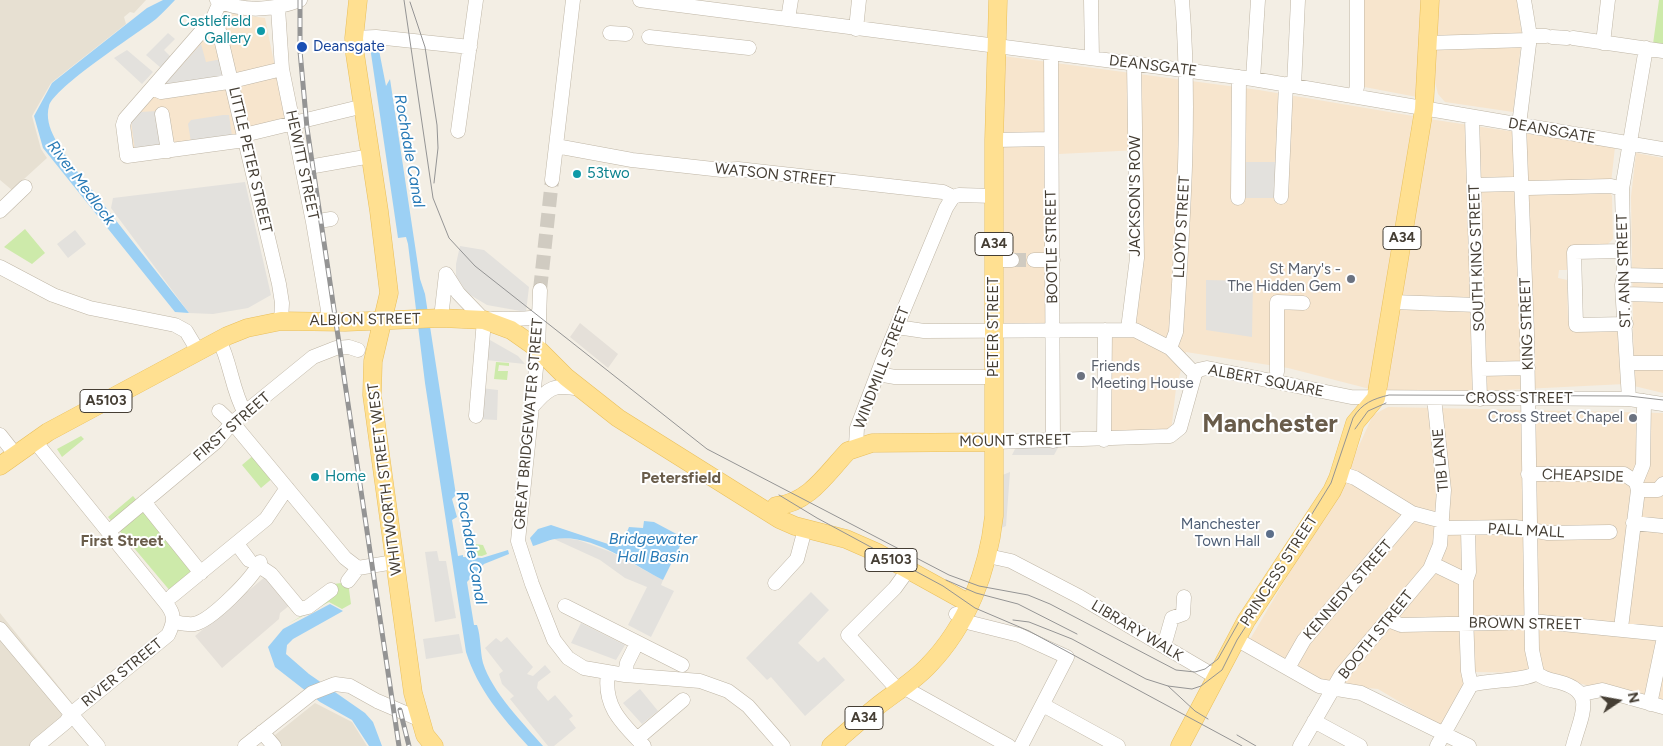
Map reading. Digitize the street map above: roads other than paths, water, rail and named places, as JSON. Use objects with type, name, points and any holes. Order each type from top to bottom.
[{"type":"main road","name":"WHITWORTH STREET WEST","points":[[358,0],[354,38],[388,287],[373,361],[372,395],[408,657],[419,719],[425,735],[434,746]]},
{"type":"main road","name":"A34","points":[[996,46],[998,0]]},
{"type":"main road","name":"A34","points":[[1376,398],[1424,109],[1430,0]]},
{"type":"main road","name":"PETER STREET","points":[[963,612],[979,586],[988,556],[994,516],[994,140],[996,46]]},
{"type":"main road","name":"ALBION STREET","points":[[219,340],[247,328],[282,321],[328,322],[441,318],[484,320],[511,330],[538,349]]},
{"type":"main road","name":"A5103","points":[[0,466],[34,440],[219,340]]},
{"type":"main road","name":"A5103","points":[[538,349],[581,389],[618,418],[716,478],[723,485],[779,519],[805,529],[846,539],[908,570],[963,612]]},
{"type":"main road","name":"PRINCESS STREET","points":[[1180,746],[1236,639],[1266,588],[1332,491],[1340,473],[1355,423],[1376,398]]},
{"type":"main road","name":"MOUNT STREET","points":[[856,446],[872,443],[994,442]]},
{"type":"main road","name":"WINDMILL STREET","points":[[776,506],[807,494],[848,451],[856,446]]},
{"type":"main road","name":"A5103","points":[[716,478],[727,479],[776,506],[800,521],[805,529]]},
{"type":"main road","name":"A34","points":[[831,746],[937,656],[963,612]]},
{"type":"street","points":[[300,0],[278,8],[249,8],[218,1],[213,18],[125,118],[123,125],[127,156],[168,151],[244,137],[292,121],[364,106]]},
{"type":"street","points":[[458,131],[476,0]]},
{"type":"street","points":[[552,180],[573,0]]},
{"type":"street","name":"DEANSGATE","points":[[640,0],[1246,78],[1663,149]]},
{"type":"street","points":[[788,19],[791,0]]},
{"type":"street","points":[[856,29],[859,0]]},
{"type":"street","points":[[1090,0],[1092,58]]},
{"type":"street","name":"LLOYD STREET","points":[[1170,348],[1177,323],[1184,202],[1187,70],[1182,0]]},
{"type":"street","points":[[1238,198],[1246,78],[1258,0]]},
{"type":"street","points":[[1281,197],[1298,0]]},
{"type":"street","points":[[1354,96],[1357,86],[1358,0]]},
{"type":"street","name":"KING STREET","points":[[1524,0],[1529,38],[1519,125],[1521,136],[1520,186],[1528,368],[1528,474],[1533,661],[1537,673]]},
{"type":"street","points":[[1603,43],[1608,0]]},
{"type":"street","name":"HEWITT STREET","points":[[278,8],[282,69],[314,222],[328,310],[328,322]]},
{"type":"street","name":"LITTLE PETER STREET","points":[[213,18],[217,22],[232,81],[282,297],[282,321]]},
{"type":"street","points":[[610,32],[626,34]]},
{"type":"street","points":[[1428,43],[1549,36],[1663,51]]},
{"type":"street","points":[[354,38],[376,37],[470,47]]},
{"type":"street","points":[[649,37],[749,48]]},
{"type":"street","name":"ST. ANN STREET","points":[[1629,399],[1626,324],[1622,285],[1624,275],[1622,189],[1646,48]]},
{"type":"street","name":"BOOTLE STREET","points":[[1052,54],[1053,441]]},
{"type":"street","name":"JACKSON'S ROW","points":[[1128,329],[1137,233],[1134,63]]},
{"type":"street","points":[[152,88],[161,92],[232,81],[282,69]]},
{"type":"street","points":[[162,114],[168,151]]},
{"type":"street","name":"SOUTH KING STREET","points":[[1472,117],[1480,399]]},
{"type":"street","points":[[994,140],[1051,139]]},
{"type":"street","name":"WATSON STREET","points":[[556,146],[632,160],[722,170],[738,169],[813,179],[943,192],[953,197],[959,195],[994,196]]},
{"type":"street","points":[[303,168],[371,156]]},
{"type":"street","points":[[1475,184],[1612,186],[1622,189]]},
{"type":"street","points":[[0,210],[25,187]]},
{"type":"street","name":"WINDMILL STREET","points":[[856,446],[857,428],[878,374],[946,208],[953,197]]},
{"type":"street","points":[[314,222],[331,219]]},
{"type":"street","points":[[1623,250],[1574,252],[1574,277],[1576,324],[1626,324]]},
{"type":"street","points":[[994,260],[1012,260]]},
{"type":"street","points":[[1034,260],[1053,260]]},
{"type":"street","points":[[0,267],[52,295],[90,308],[175,325],[186,332],[198,351]]},
{"type":"street","points":[[441,318],[446,274],[458,293],[484,320],[476,416]]},
{"type":"street","points":[[1624,275],[1663,276]]},
{"type":"street","name":"GREAT BRIDGEWATER STREET","points":[[540,290],[538,349],[518,541],[548,628],[559,648],[572,662],[580,667],[624,675],[700,681],[728,691],[748,706],[783,746]]},
{"type":"street","points":[[1624,294],[1663,295]]},
{"type":"street","points":[[1276,377],[1277,302],[1303,303]]},
{"type":"street","points":[[1392,302],[1478,304]]},
{"type":"street","name":"ALBION STREET","points":[[484,320],[500,317],[528,319],[535,317],[539,312]]},
{"type":"street","points":[[897,327],[924,331],[1128,329],[1140,331],[1170,348],[1195,374]]},
{"type":"street","points":[[1104,440],[1105,330]]},
{"type":"street","points":[[219,340],[226,353],[239,403],[245,413]]},
{"type":"street","name":"FIRST STREET","points":[[113,528],[216,442],[232,423],[313,357],[336,348],[348,346],[358,350]]},
{"type":"street","points":[[1627,363],[1663,363]]},
{"type":"street","name":"ALBERT SQUARE","points":[[1173,435],[1182,424],[1195,374],[1198,370],[1207,368],[1276,377],[1351,397],[1376,398]]},
{"type":"street","points":[[1480,369],[1528,368]]},
{"type":"street","points":[[878,374],[895,377],[994,377]]},
{"type":"street","points":[[532,407],[544,393],[552,388],[561,386],[581,389]]},
{"type":"street","name":"CROSS STREET","points":[[1376,398],[1629,399],[1663,404]]},
{"type":"street","name":"TIB LANE","points":[[1434,398],[1444,476],[1442,525]]},
{"type":"street","points":[[1621,628],[1637,486],[1643,465],[1644,401]]},
{"type":"street","points":[[219,411],[232,423],[345,558],[358,568]]},
{"type":"street","points":[[0,435],[15,454]]},
{"type":"street","name":"MOUNT STREET","points":[[994,442],[1163,438],[1173,435]]},
{"type":"street","points":[[34,440],[172,611],[174,622],[188,624],[201,621],[248,582],[256,562]]},
{"type":"street","name":"PALL MALL","points":[[1340,473],[1355,478],[1412,513],[1442,525],[1468,529],[1515,527],[1548,533],[1610,532]]},
{"type":"street","name":"CHEAPSIDE","points":[[1528,474],[1624,474],[1637,486]]},
{"type":"street","points":[[1637,486],[1658,490],[1663,484]]},
{"type":"street","points":[[172,596],[266,519],[287,488]]},
{"type":"street","points":[[144,502],[201,572]]},
{"type":"street","name":"KENNEDY STREET","points":[[1288,668],[1304,640],[1412,513]]},
{"type":"street","points":[[1633,523],[1663,526]]},
{"type":"street","name":"BOOTH STREET","points":[[1300,746],[1341,675],[1433,564],[1440,546],[1442,525]]},
{"type":"street","points":[[775,583],[797,559],[805,529]]},
{"type":"street","points":[[1437,746],[1471,685],[1468,671],[1466,580],[1469,572],[1468,529]]},
{"type":"street","points":[[236,544],[271,574],[300,609],[308,607],[332,590]]},
{"type":"street","name":"LIBRARY WALK","points":[[988,556],[1011,561],[1216,677]]},
{"type":"street","points":[[348,581],[358,568],[394,562]]},
{"type":"street","points":[[1433,564],[1466,580]]},
{"type":"street","points":[[908,570],[895,588],[848,635],[901,688],[1008,746]]},
{"type":"street","points":[[1164,646],[1172,618],[1182,614],[1184,597]]},
{"type":"street","points":[[565,606],[682,665]]},
{"type":"street","points":[[963,612],[971,624],[1019,635],[1067,657],[1021,746]]},
{"type":"street","name":"BROWN STREET","points":[[1388,620],[1402,625],[1532,622],[1621,628],[1663,634]]},
{"type":"street","name":"RIVER STREET","points":[[37,746],[66,722],[71,714],[168,635],[174,622]]},
{"type":"street","points":[[2,636],[98,746]]},
{"type":"street","points":[[1236,639],[1319,686],[1361,693],[1444,732],[1469,746]]},
{"type":"street","points":[[624,675],[637,642]]},
{"type":"street","points":[[1582,694],[1602,690],[1657,706],[1663,642]]},
{"type":"street","points":[[608,673],[607,690],[610,705],[640,742],[675,703]]},
{"type":"street","points":[[1471,685],[1488,680],[1530,677],[1537,673],[1541,677],[1574,685],[1582,694],[1584,703],[1573,746]]},
{"type":"street","points":[[245,746],[318,690],[335,684],[350,686],[376,701],[419,719]]},
{"type":"street","points":[[1043,705],[1118,746]]},
{"type":"street","points":[[1314,721],[1360,746]]},
{"type":"street","points":[[262,732],[274,746]]},
{"type":"water","name":"River Medlock","points":[[163,0],[175,0],[156,19],[65,86],[54,97],[49,106],[48,114],[51,130],[73,166],[189,313],[175,312],[43,148],[34,116],[52,83],[147,8]]},
{"type":"water","points":[[369,40],[377,40],[386,86],[390,79],[420,279],[425,294],[456,495],[452,499],[457,517],[452,520],[458,556],[482,558],[508,550],[509,554],[484,564],[467,582],[483,663],[487,674],[501,696],[543,746],[528,746],[509,724],[484,691],[466,652],[425,383],[408,244],[406,237],[398,238]]},
{"type":"water","name":"Bridgewater Hall Basin","points":[[644,521],[654,522],[684,538],[663,580],[598,545],[569,538],[550,540],[533,546],[530,538],[538,529],[551,525],[617,547],[628,541],[624,539],[629,527],[643,528]]},
{"type":"water","points":[[330,604],[343,611],[293,639],[287,645],[286,654],[309,674],[365,713],[373,722],[382,746],[369,746],[352,720],[320,702],[275,667],[268,647],[283,629]]},
{"type":"tunnel","points":[[540,290],[552,180]]},
{"type":"tunnel","points":[[1012,260],[1034,260]]},
{"type":"tram line","points":[[404,0],[433,198],[449,238],[475,266],[707,449],[949,575],[979,586],[1028,595],[1050,604],[1176,670],[1195,672],[1205,669],[1218,659],[1240,620],[1304,527],[1331,483],[1353,418],[1368,402],[1389,395],[1629,396],[1663,400]]},
{"type":"tram line","points":[[410,2],[425,47],[437,125],[438,148],[434,183]]},
{"type":"tram line","points":[[1355,429],[1368,411],[1386,403]]},
{"type":"tram line","points":[[779,495],[817,518],[943,586],[975,608],[1029,631],[1242,746]]},
{"type":"tram line","points":[[1013,620],[1029,622],[1072,639],[1146,679],[1168,686],[1192,689],[1201,686],[1222,670],[1237,640],[1277,578]]},
{"type":"tram line","points":[[946,580],[976,593],[1018,604],[1077,634]]},
{"type":"tram line","points":[[1168,686],[1195,711],[1208,719]]},
{"type":"tram line","points":[[1237,735],[1256,746]]},
{"type":"railway","points":[[300,0],[300,51],[307,128],[399,746]]},
{"type":"railway","points":[[400,710],[409,746]]},
{"type":"place","name":"Castlefield Gallery","points":[[261,31]]},
{"type":"place","name":"Deansgate","points":[[302,47]]},
{"type":"place","name":"53two","points":[[577,174]]},
{"type":"place","name":"St Mary's - The Hidden Gem","points":[[1351,279]]},
{"type":"place","name":"Friends Meeting House","points":[[1081,376]]},
{"type":"place","name":"Cross Street Chapel","points":[[1633,418]]},
{"type":"place","name":"Home","points":[[315,477]]},
{"type":"place","name":"Manchester Town Hall","points":[[1270,534]]},
{"type":"district","name":"Manchester","points":[[1270,425]]},
{"type":"district","name":"Petersfield","points":[[681,478]]},
{"type":"district","name":"First Street","points":[[122,541]]},
{"type":"water label","name":"Rochdale Canal","points":[[409,151]]},
{"type":"water label","name":"Rochdale Canal","points":[[471,548]]}]
